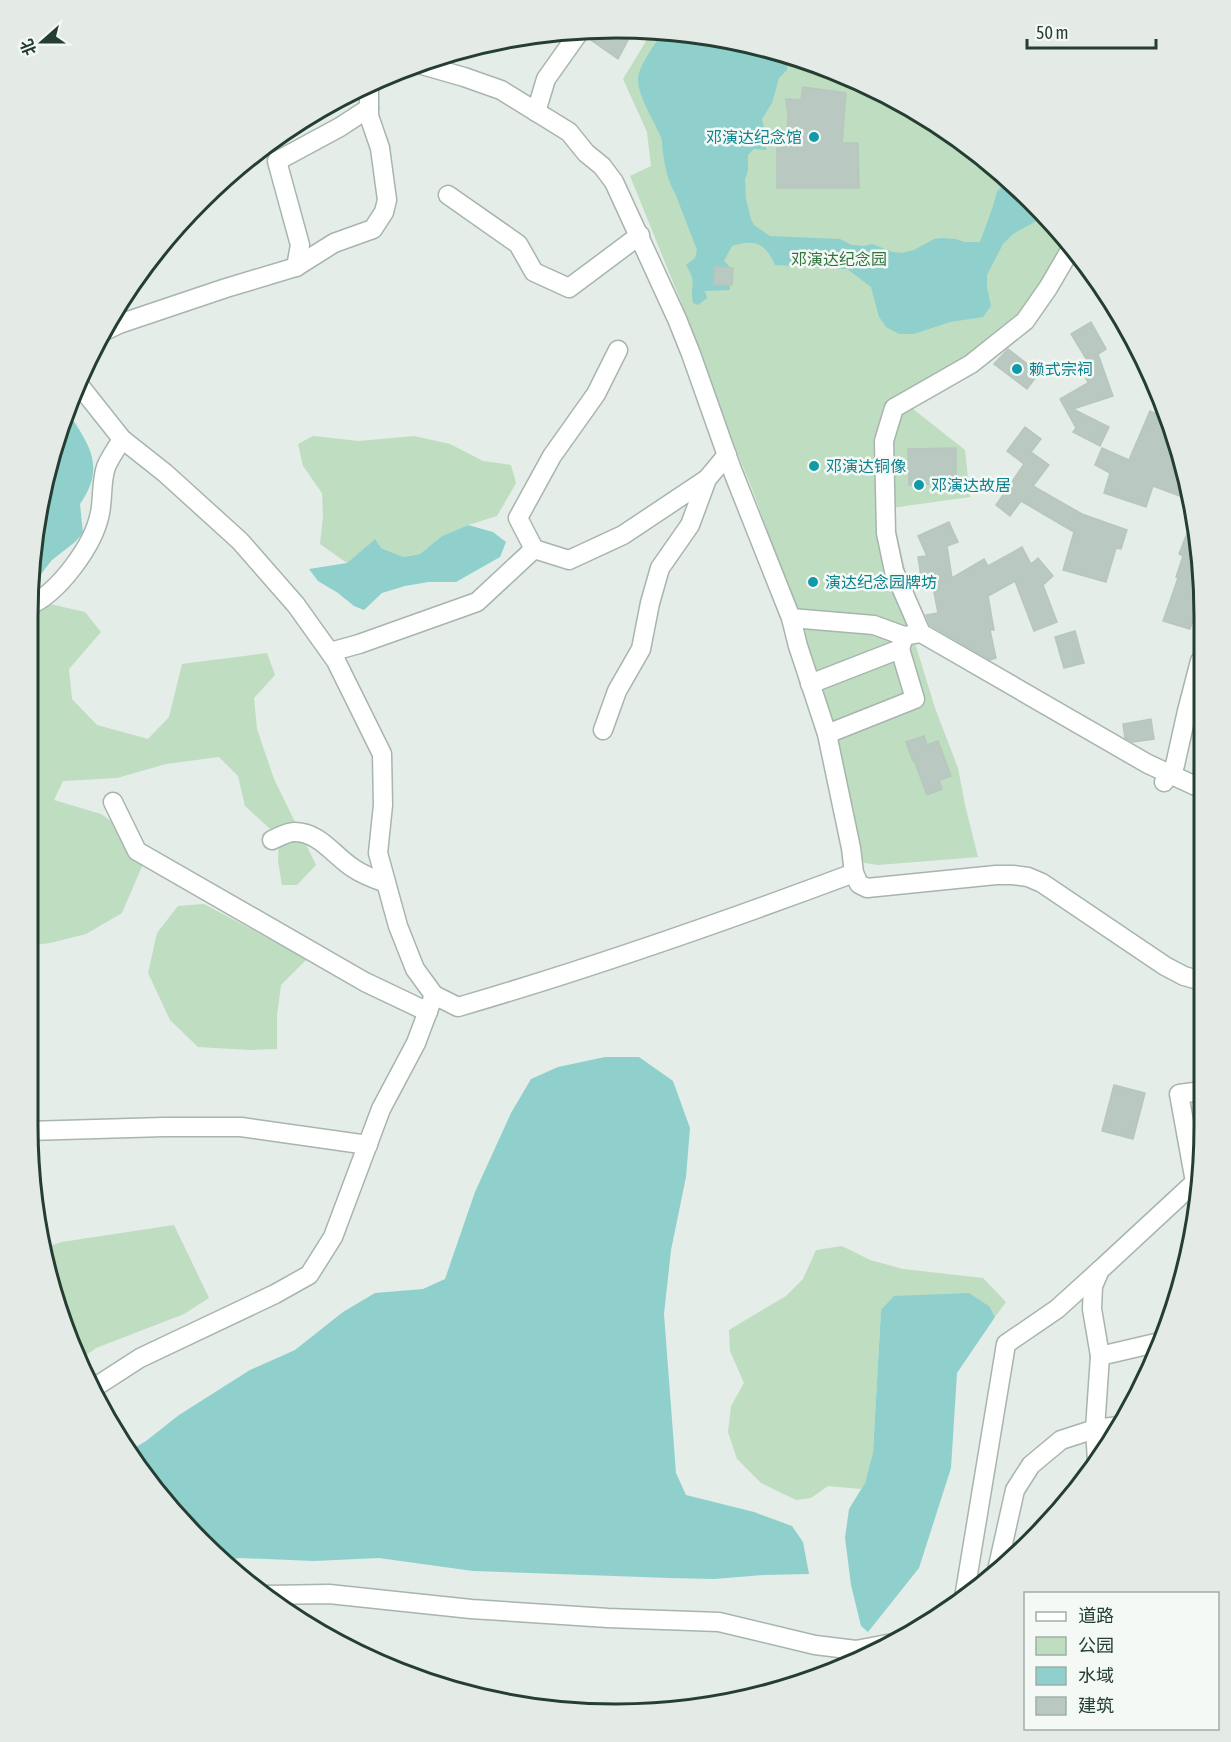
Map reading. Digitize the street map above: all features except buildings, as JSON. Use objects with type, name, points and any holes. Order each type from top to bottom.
[{"type":"street","points":[[536,112],[546,79],[574,39]]},
{"type":"street","points":[[432,67],[464,76],[501,90],[569,132],[614,182],[640,235],[691,354],[727,455],[791,618],[794,634],[827,734],[854,873],[859,884],[867,888],[996,875],[1028,877],[1054,890],[1165,966],[1194,979]]},
{"type":"street","points":[[115,326],[296,267],[334,243],[373,229],[384,212],[387,200],[380,148],[369,116],[369,93]]},
{"type":"street","points":[[296,267],[300,245],[277,161],[340,127],[369,108]]},
{"type":"street","points":[[448,195],[518,244],[534,272],[569,288],[640,235]]},
{"type":"street","points":[[827,734],[915,699],[908,639],[886,532],[884,441],[894,408],[971,364],[1025,321],[1067,255]]},
{"type":"street","points":[[618,350],[596,394],[552,456],[518,518],[534,549],[569,560],[622,535],[707,479],[727,455]]},
{"type":"street","points":[[83,390],[122,438],[240,540],[296,605],[336,661],[382,754],[383,805],[378,853],[398,926],[431,1004],[416,1043],[381,1108],[333,1237],[309,1275],[275,1294],[140,1358],[98,1385]]},
{"type":"street","points":[[38,599],[50,592],[90,543],[100,516],[106,468],[122,438]]},
{"type":"street","points":[[603,730],[616,691],[641,649],[660,568],[690,525],[707,479]]},
{"type":"street","points":[[330,652],[477,603],[534,549]]},
{"type":"street","points":[[791,618],[874,625],[908,639],[1148,764],[1194,785]]},
{"type":"street","points":[[810,684],[908,639]]},
{"type":"street","points":[[1164,782],[1175,765],[1194,686]]},
{"type":"street","points":[[112,802],[137,851],[365,982],[431,1004],[458,1007],[529,987],[703,929],[854,873]]},
{"type":"street","points":[[272,840],[292,832],[309,834],[316,837],[350,866],[366,876],[386,883]]},
{"type":"street","points":[[1192,1165],[1179,1094],[1194,1092]]},
{"type":"street","points":[[38,1131],[241,1127],[368,1145]]},
{"type":"street","points":[[966,1586],[1006,1344],[1057,1309],[1190,1186]]},
{"type":"street","points":[[1096,1448],[1095,1429],[1100,1356],[1092,1309],[1093,1286],[1100,1270]]},
{"type":"street","points":[[1100,1356],[1151,1344]]},
{"type":"street","points":[[1000,1558],[1015,1490],[1031,1465],[1060,1440],[1095,1429],[1109,1427]]},
{"type":"street","points":[[277,1595],[329,1594],[471,1609],[608,1618],[719,1622],[814,1645],[856,1650],[863,1649]]},
{"type":"green space","name":"邓演达纪念园","points":[[647,39],[691,42],[765,57],[837,81],[904,115],[967,157],[1024,207],[1067,255],[1025,321],[913,409],[965,450],[970,497],[891,508],[914,609],[915,643],[935,708],[958,768],[978,857],[878,865],[853,861],[794,605],[692,329],[630,176],[651,166],[647,132],[623,79]]},
{"type":"green space","points":[[313,436],[359,441],[414,436],[450,444],[483,461],[511,465],[516,483],[497,516],[442,536],[420,554],[402,557],[381,548],[375,539],[347,563],[320,544],[323,516],[322,493],[303,466],[298,444]]},
{"type":"green space","points":[[50,604],[85,612],[101,632],[69,669],[72,699],[97,725],[148,739],[169,717],[182,664],[267,653],[275,675],[254,698],[257,729],[274,779],[316,865],[297,885],[282,885],[278,861],[279,837],[245,806],[238,776],[219,757],[166,764],[117,778],[63,781],[54,800],[101,814],[141,843],[143,864],[122,913],[86,934],[38,945],[38,611]]},
{"type":"green space","points":[[1194,746],[1194,773],[1192,772]]},
{"type":"green space","points":[[204,904],[307,959],[281,985],[277,1015],[277,1049],[198,1047],[170,1020],[148,973],[157,933],[178,906]]},
{"type":"green space","points":[[174,1225],[209,1298],[184,1314],[96,1348],[85,1356],[68,1312],[50,1246]]},
{"type":"green space","points":[[842,1246],[870,1260],[903,1269],[983,1278],[1006,1302],[995,1317],[990,1307],[881,1310],[873,1452],[865,1483],[861,1489],[828,1486],[811,1498],[796,1500],[761,1483],[737,1459],[728,1432],[731,1406],[744,1383],[730,1351],[729,1330],[786,1296],[803,1279],[816,1250]]},
{"type":"water","points":[[658,39],[691,42],[787,64],[787,70],[779,78],[772,103],[762,119],[766,150],[754,149],[748,155],[748,171],[745,179],[746,199],[751,219],[754,225],[770,236],[840,239],[852,245],[872,244],[902,253],[941,238],[980,242],[997,192],[1002,186],[1037,221],[1013,234],[1003,244],[987,275],[991,306],[983,317],[950,322],[914,334],[899,334],[886,327],[879,317],[871,287],[847,269],[775,265],[763,247],[754,243],[732,246],[724,261],[730,267],[730,290],[705,291],[707,298],[698,305],[693,303],[692,280],[686,265],[695,258],[697,250],[669,179],[661,137],[643,100],[639,86],[639,74]]},
{"type":"water","points":[[72,419],[91,455],[92,478],[80,504],[83,533],[52,560],[39,576],[42,540],[49,503],[57,466]]},
{"type":"water","points":[[468,525],[493,532],[506,542],[500,557],[456,582],[428,582],[382,593],[364,610],[354,606],[318,581],[309,569],[347,563],[375,539],[381,548],[403,557],[420,554],[442,536]]},
{"type":"water","points":[[605,1057],[639,1057],[673,1081],[690,1128],[686,1177],[671,1250],[664,1314],[676,1473],[686,1495],[754,1512],[792,1526],[803,1542],[809,1574],[714,1579],[670,1578],[473,1571],[379,1558],[314,1561],[232,1559],[181,1508],[135,1448],[179,1415],[250,1370],[295,1350],[343,1312],[375,1293],[423,1289],[445,1279],[475,1192],[511,1113],[531,1079],[558,1067]]},
{"type":"water","points":[[969,1293],[990,1307],[995,1317],[957,1373],[951,1468],[919,1568],[868,1632],[861,1626],[851,1585],[845,1538],[849,1509],[865,1483],[873,1452],[881,1310],[894,1296]]},
{"type":"place","name":"邓演达纪念馆","points":[[814,137]]},
{"type":"place","name":"赖式宗祠","points":[[1017,369]]},
{"type":"place","name":"邓演达铜像","points":[[814,466]]},
{"type":"place","name":"邓演达故居","points":[[919,485]]},
{"type":"place","name":"演达纪念园牌坊","points":[[813,582]]}]
